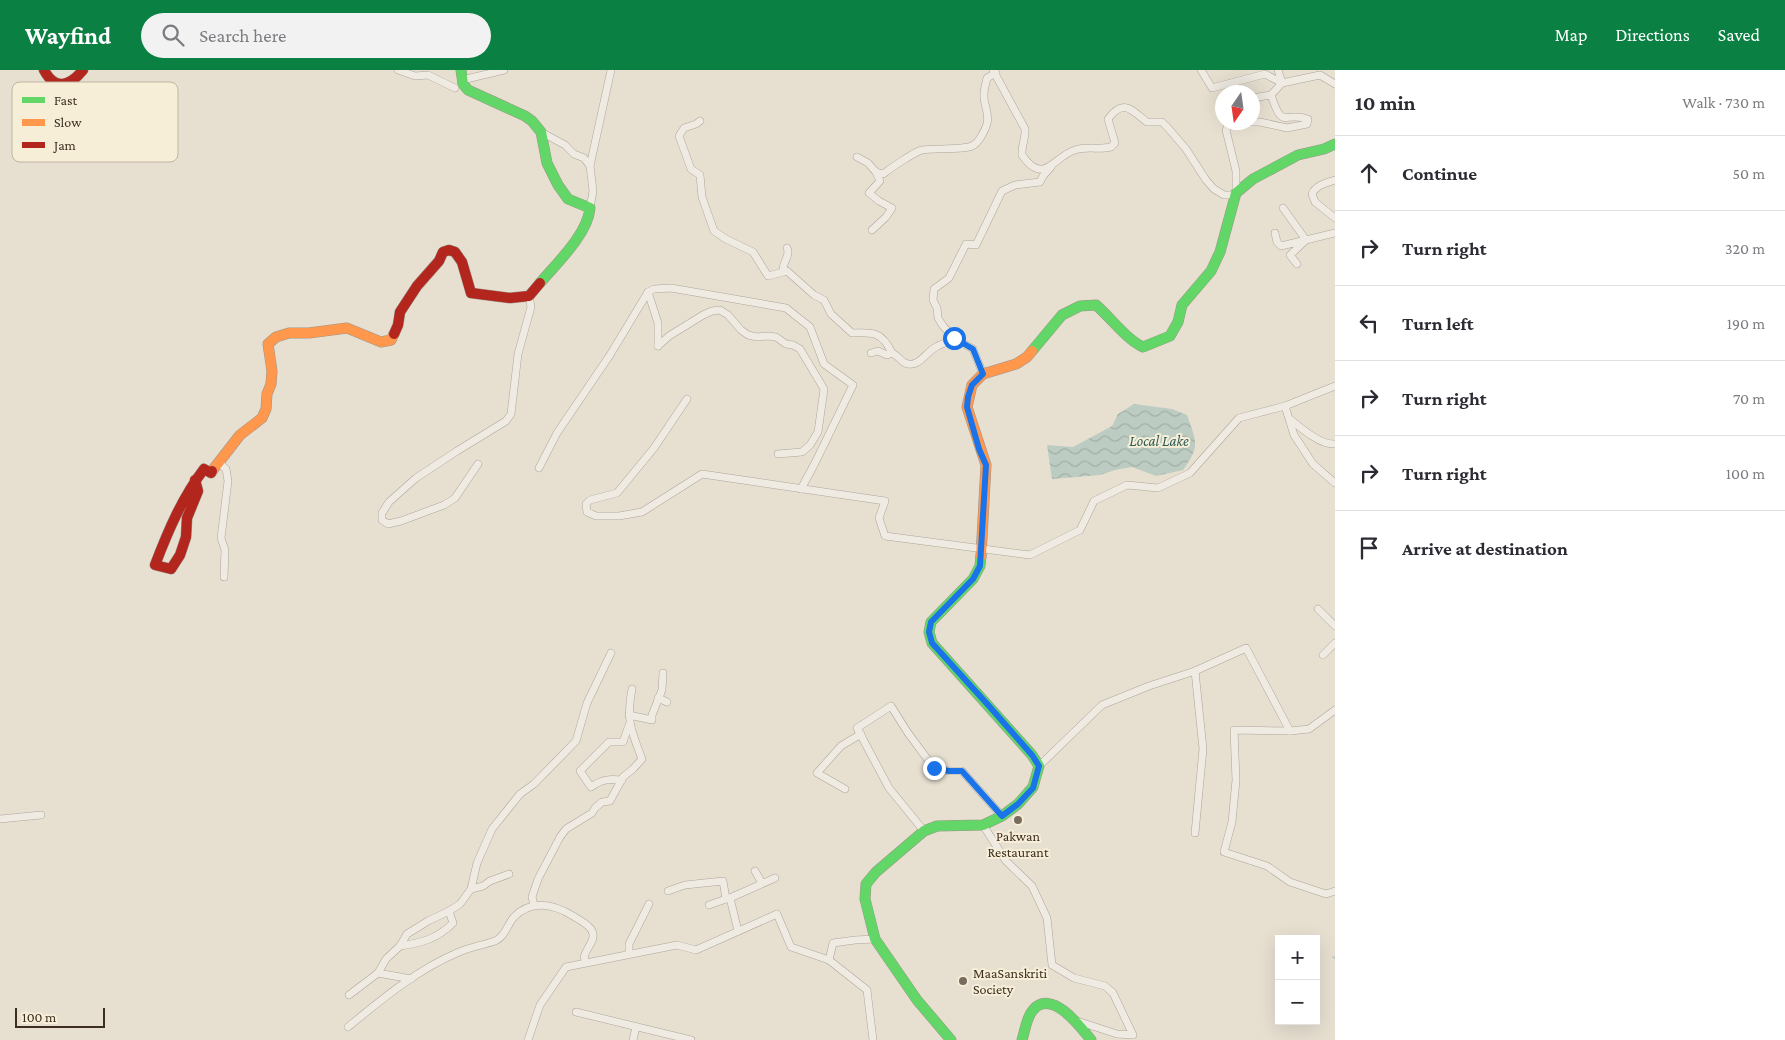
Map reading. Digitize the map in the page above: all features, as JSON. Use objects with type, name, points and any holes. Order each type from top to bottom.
[{"type":"main road","points":[[44,70],[48,79],[55,82]]},
{"type":"main road","points":[[73,82],[83,70]]},
{"type":"main road","points":[[195,480],[198,491],[187,518],[186,537],[180,555],[171,570],[155,565],[167,535],[195,480],[204,469],[211,472],[252,423],[262,418],[266,409],[267,394],[271,384],[272,371],[268,344],[276,337],[290,332],[308,333],[347,328],[381,342],[392,340],[398,325],[400,312],[417,286],[439,261],[443,252],[449,250],[454,251],[460,260],[471,293],[510,298],[529,296],[570,248],[590,219],[592,212],[590,208],[568,199],[558,184],[547,163],[541,132],[526,116],[468,90],[460,79]]},
{"type":"main road","points":[[951,1040],[917,1000],[875,939],[865,899],[866,884],[876,872],[924,831],[937,826],[983,825],[1002,816],[1018,804],[1033,788],[1039,766],[1002,720],[932,643],[929,632],[931,622],[973,579],[980,566],[986,465],[979,449],[967,407],[972,385],[983,374],[1016,364],[1027,357],[1062,315],[1080,306],[1096,305],[1133,342],[1144,346],[1170,336],[1178,322],[1182,305],[1211,271],[1220,252],[1236,193],[1253,180],[1298,155],[1324,149],[1335,144]]},
{"type":"main road","points":[[1022,1040],[1032,1011],[1039,1005],[1053,1004],[1073,1019],[1091,1040]]},
{"type":"street","points":[[398,70],[415,76],[428,75],[460,79],[504,70]]},
{"type":"street","points":[[590,208],[593,191],[590,166],[611,70]]},
{"type":"street","points":[[1201,70],[1212,88],[1265,74],[1282,83]]},
{"type":"street","points":[[1278,70],[1282,83]]},
{"type":"street","points":[[876,172],[883,174],[911,155],[922,150],[973,146],[979,140],[987,125],[988,113],[983,95],[987,78],[995,72],[1024,129],[1026,136],[1022,155],[1030,165],[1044,169],[1051,167]]},
{"type":"street","points":[[1260,97],[1271,95],[1282,83],[1320,75],[1335,84]]},
{"type":"street","points":[[1260,122],[1287,128],[1307,124],[1308,119],[1305,117],[1287,118],[1280,116],[1271,95]]},
{"type":"street","points":[[983,374],[973,349],[954,338],[938,318],[937,308],[933,300],[934,289],[949,278],[966,244],[976,246],[1002,191],[1015,185],[1040,182],[1051,167],[1076,149],[1111,148],[1115,143],[1108,119],[1120,108],[1128,107],[1147,122],[1162,122],[1186,148],[1206,180],[1214,188],[1230,195],[1236,193],[1236,171],[1226,130]]},
{"type":"street","points":[[700,121],[684,128],[679,136],[691,169],[700,175],[702,198],[714,231],[753,252],[768,276],[788,271],[814,294],[824,300],[831,314],[852,333],[870,332],[877,334],[884,340],[892,353],[905,363],[913,364],[920,361],[936,346],[949,342],[954,338]]},
{"type":"street","points":[[541,132],[565,145],[574,154],[584,158],[590,166]]},
{"type":"street","points":[[857,157],[868,163],[876,172],[880,181],[869,193],[892,208],[886,217],[872,230]]},
{"type":"street","points":[[1335,180],[1314,189],[1312,194],[1315,202],[1335,218]]},
{"type":"street","points":[[1283,208],[1306,240]]},
{"type":"street","points":[[1275,233],[1277,242],[1281,246],[1335,233]]},
{"type":"street","points":[[1297,264],[1290,255],[1306,240]]},
{"type":"street","points":[[783,272],[782,266],[788,255],[787,248]]},
{"type":"street","points":[[539,468],[557,433],[599,371],[648,292],[654,289],[672,288],[786,308],[810,327],[824,364],[853,385],[801,489]]},
{"type":"street","points":[[648,292],[658,323],[658,346],[669,336],[703,315],[720,310],[728,314],[741,330],[748,335],[776,337],[786,344],[800,349],[824,389],[818,432],[810,445],[802,452],[778,454]]},
{"type":"street","points":[[478,464],[455,498],[444,505],[401,521],[388,524],[382,520],[382,513],[389,502],[416,478],[506,421],[511,414],[518,354],[530,307],[529,296]]},
{"type":"street","points":[[871,353],[878,351],[887,355],[892,353]]},
{"type":"street","points":[[687,398],[654,448],[618,492],[590,500],[586,504],[587,512],[596,516],[619,516],[642,512],[702,474],[885,501],[879,518],[885,536],[1030,555],[1080,530],[1094,501],[1127,485],[1158,488],[1190,474],[1239,418],[1285,406],[1335,386]]},
{"type":"street","points":[[1285,406],[1294,435],[1313,464],[1335,484]]},
{"type":"street","points":[[1289,419],[1309,434],[1335,444]]},
{"type":"street","points":[[218,462],[226,469],[228,481],[222,538],[224,577]]},
{"type":"street","points":[[1318,609],[1335,626]]},
{"type":"street","points":[[1323,655],[1335,644]]},
{"type":"street","points":[[1039,766],[1102,705],[1148,686],[1195,671],[1246,648],[1290,731]]},
{"type":"street","points":[[349,995],[378,973],[386,959],[400,946],[407,934],[460,904],[471,889],[477,864],[492,829],[520,794],[534,784],[576,741],[587,703],[611,653]]},
{"type":"street","points":[[1195,671],[1203,749],[1195,833]]},
{"type":"street","points":[[629,715],[652,720],[652,715],[662,690],[663,673]]},
{"type":"street","points":[[534,905],[532,897],[538,879],[560,837],[566,829],[592,813],[602,802],[610,801],[622,780],[642,759],[630,725],[628,707],[632,689]]},
{"type":"street","points":[[658,698],[667,702]]},
{"type":"street","points":[[924,831],[889,788],[857,728],[892,706],[919,749],[934,768],[962,771],[1002,816]]},
{"type":"street","points":[[1335,710],[1309,729],[1290,731],[1234,730],[1236,780],[1232,822],[1224,852],[1268,866],[1290,882],[1326,894],[1335,891]]},
{"type":"street","points":[[622,780],[608,778],[599,781],[591,787],[580,771],[609,742],[623,742],[630,725]]},
{"type":"street","points":[[845,789],[817,773],[841,746],[861,734]]},
{"type":"street","points":[[0,819],[41,815]]},
{"type":"street","points":[[983,825],[1006,861],[1032,886],[1047,918],[1052,965],[1074,978],[1105,986],[1113,993],[1133,1035],[1117,1034],[1073,1019]]},
{"type":"street","points":[[755,871],[762,883]]},
{"type":"street","points":[[471,889],[484,886],[490,881],[510,874]]},
{"type":"street","points":[[709,905],[775,878]]},
{"type":"street","points":[[668,891],[685,885],[723,881],[738,931]]},
{"type":"street","points":[[629,954],[629,944],[649,904]]},
{"type":"street","points":[[348,1028],[378,1002],[411,978],[457,953],[496,941],[514,918],[534,905],[548,905],[561,909],[587,925],[593,931],[594,936],[584,957],[586,962]]},
{"type":"street","points":[[400,946],[424,943],[447,930],[453,923],[449,911]]},
{"type":"street","points":[[529,1040],[540,1004],[566,967],[678,945],[696,950],[777,914],[791,946],[828,960],[867,990],[873,1040]]},
{"type":"street","points":[[828,960],[833,943],[875,939]]},
{"type":"street","points":[[378,973],[411,978]]},
{"type":"street","points":[[576,1012],[691,1040]]},
{"type":"street","points":[[633,1040],[636,1027]]},
{"type":"water","name":"Local Lake","points":[[1134,404],[1172,409],[1187,415],[1193,431],[1195,449],[1183,470],[1156,476],[1132,467],[1100,475],[1052,479],[1047,445],[1073,447],[1112,426],[1118,414]]},
{"type":"traffic: fast","points":[[461,70],[463,84],[468,90],[532,121],[541,132],[547,163],[558,185],[568,199],[590,208],[588,218],[578,238],[540,283]]},
{"type":"traffic: fast","points":[[1032,351],[1062,315],[1080,306],[1096,305],[1125,334],[1143,347],[1170,336],[1178,322],[1182,305],[1211,271],[1220,252],[1236,193],[1253,179],[1298,155],[1324,149],[1335,144]]},
{"type":"traffic: fast","points":[[951,1040],[917,1000],[875,939],[865,899],[866,884],[876,872],[924,831],[937,826],[983,825],[1002,816],[1018,804],[1033,787],[1039,766],[1032,755],[932,643],[929,632],[931,622],[973,579],[980,566],[981,556]]},
{"type":"traffic: fast","points":[[1022,1040],[1027,1021],[1033,1010],[1040,1004],[1048,1003],[1065,1011],[1091,1040]]},
{"type":"traffic: slow","points":[[212,471],[240,435],[262,418],[266,409],[267,394],[271,384],[272,371],[268,344],[276,337],[289,333],[309,333],[347,328],[381,342],[391,340],[394,334]]},
{"type":"traffic: slow","points":[[981,556],[986,465],[967,407],[972,385],[983,374],[1016,364],[1027,357],[1032,351]]},
{"type":"traffic: jam","points":[[44,70],[48,77],[56,82]]},
{"type":"traffic: jam","points":[[70,82],[83,70]]},
{"type":"traffic: jam","points":[[394,334],[400,312],[417,286],[439,261],[443,252],[449,250],[455,252],[462,262],[471,293],[510,298],[529,296],[540,283]]},
{"type":"traffic: jam","points":[[195,480],[198,491],[187,518],[186,537],[180,555],[171,569],[155,565],[170,527],[189,491],[196,480],[204,469],[211,473],[212,471]]},
{"type":"place","name":"Pakwan Restaurant","points":[[1018,820]]},
{"type":"place","name":"MaaSanskriti Society","points":[[963,981]]},
{"type":"route","points":[[934,768],[962,771],[1002,816],[1018,804],[1033,788],[1039,766],[1032,755],[932,643],[929,632],[931,622],[973,579],[980,566],[982,550],[986,465],[979,449],[967,407],[972,385],[983,374],[973,349],[954,338]]}]
